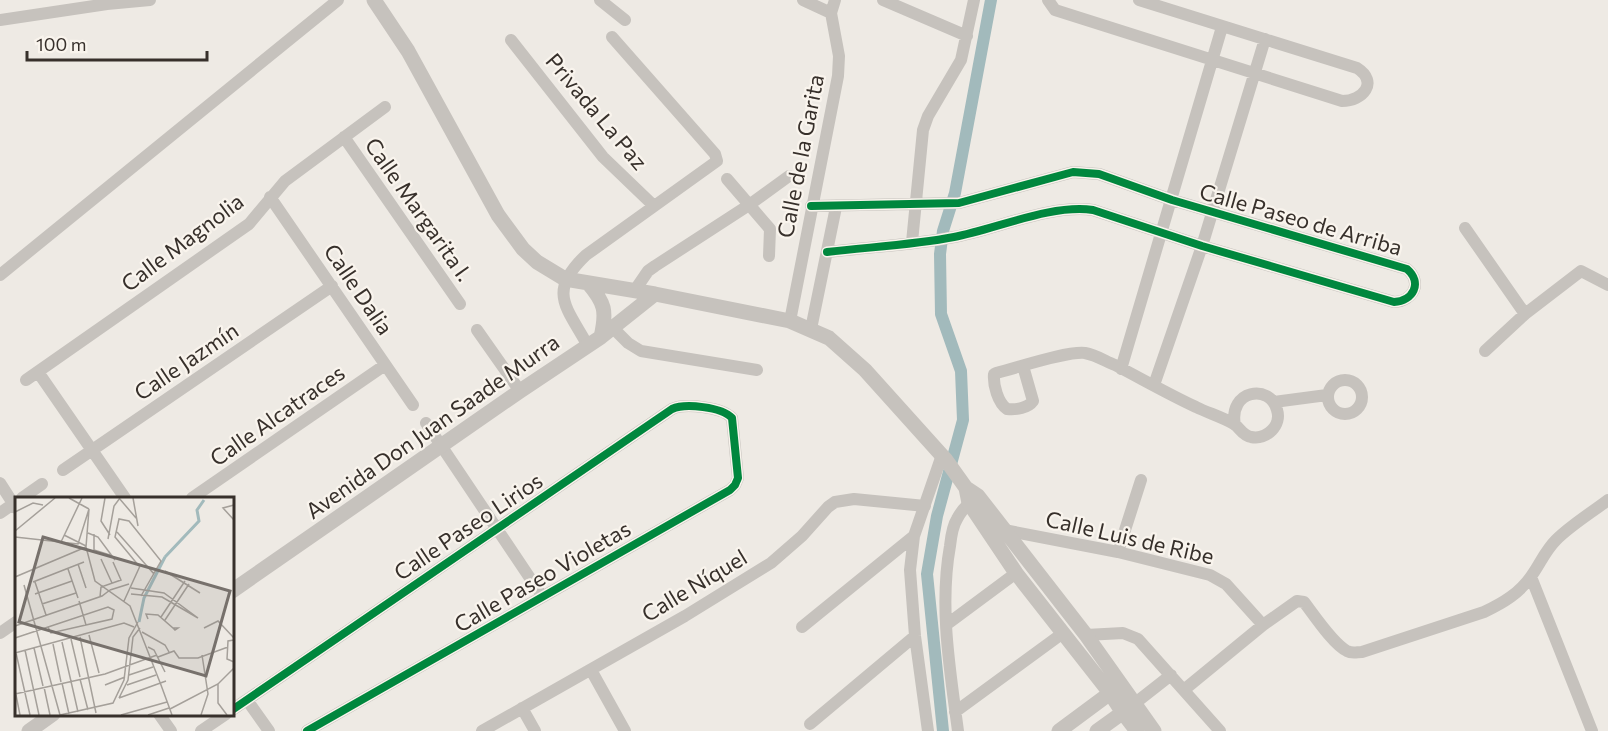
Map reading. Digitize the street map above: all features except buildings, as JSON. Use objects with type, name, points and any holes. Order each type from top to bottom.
[{"type":"street","points":[[0,20],[150,0]]},
{"type":"street","points":[[0,275],[338,0]]},
{"type":"street","points":[[374,0],[408,51],[505,225],[523,249],[537,262],[565,279],[635,290],[790,321],[829,338],[865,370],[944,458],[967,491],[1016,573],[1063,633],[1116,688]]},
{"type":"street","points":[[600,0],[625,20]]},
{"type":"street","points":[[803,0],[831,13]]},
{"type":"street","name":"Calle de la Garita","points":[[790,321],[838,76],[839,56],[831,13],[835,0]]},
{"type":"street","points":[[883,0],[967,36]]},
{"type":"street","points":[[912,242],[923,130],[928,116],[961,60],[974,0]]},
{"type":"street","points":[[1048,0],[1055,9],[1342,101],[1359,98],[1365,93],[1367,84],[1365,76],[1357,68],[1139,0]]},
{"type":"street","points":[[1121,369],[1222,27]]},
{"type":"street","points":[[588,346],[564,301],[565,279],[572,268],[586,255],[717,161],[715,154],[612,37]]},
{"type":"street","points":[[1154,385],[1202,246],[1265,39]]},
{"type":"street","name":"Privada La Paz","points":[[511,40],[603,157],[654,206]]},
{"type":"street","name":"Calle Magnolia","points":[[26,380],[249,224],[285,181],[385,107]]},
{"type":"street","name":"Calle Margarita I.","points":[[344,137],[460,304]]},
{"type":"street","name":"Calle Paseo de Arriba","points":[[811,206],[959,203],[1073,172],[1099,174],[1172,200],[1407,269],[1414,277],[1414,291],[1408,299],[1394,302],[1202,246],[1093,210],[1080,208],[1054,212],[956,237],[827,252]]},
{"type":"street","points":[[635,290],[651,269],[789,176]]},
{"type":"street","points":[[727,179],[770,229],[769,256]]},
{"type":"street","name":"Calle Dalia","points":[[270,197],[413,405]]},
{"type":"street","name":"Calle de la Garita","points":[[811,329],[836,207]]},
{"type":"street","points":[[1465,228],[1525,314]]},
{"type":"street","points":[[651,269],[655,294]]},
{"type":"street","points":[[1485,351],[1525,314],[1581,271],[1608,285]]},
{"type":"street","points":[[588,283],[603,305],[607,332],[641,351],[757,370]]},
{"type":"street","name":"Calle Jazmín","points":[[63,470],[332,286]]},
{"type":"street","name":"Avenida Don Juan Saade Murra","points":[[234,590],[588,346],[655,294]]},
{"type":"street","points":[[477,330],[520,391]]},
{"type":"street","points":[[1023,366],[1033,401],[1030,405],[1012,410],[1004,407],[993,376],[996,373],[1023,366],[1078,353],[1095,356],[1195,407],[1235,424]]},
{"type":"street","name":"Calle Alcatraces","points":[[193,497],[385,365]]},
{"type":"street","points":[[38,372],[123,497]]},
{"type":"street","points":[[1258,393],[1267,396],[1274,402],[1278,411],[1278,420],[1274,429],[1258,438],[1249,437],[1235,424],[1233,416],[1235,406],[1249,394],[1258,393]]},
{"type":"street","points":[[1274,402],[1327,396]]},
{"type":"street","name":"Calle Paseo Lirios","points":[[234,709],[497,527],[677,407],[688,405],[727,412],[732,418]]},
{"type":"street","name":"Calle Paseo Violetas","points":[[307,731],[730,490],[738,478],[732,418]]},
{"type":"street","points":[[426,423],[542,596]]},
{"type":"street","points":[[925,729],[910,570],[914,536],[944,458]]},
{"type":"street","points":[[1118,552],[1141,480]]},
{"type":"street","points":[[0,483],[15,501]]},
{"type":"street","points":[[25,497],[42,484]]},
{"type":"street","points":[[967,491],[1004,530],[1086,635],[1129,708],[1137,731]]},
{"type":"street","points":[[958,731],[946,625],[945,587],[952,531],[967,491]]},
{"type":"street","name":"Calle Níquel","points":[[482,731],[685,616],[771,563],[802,536],[835,502],[854,499],[925,506]]},
{"type":"street","points":[[1185,689],[1263,625],[1294,603],[1301,601],[1338,644],[1344,650],[1352,653],[1362,652],[1484,612],[1517,593],[1556,540],[1608,500]]},
{"type":"street","points":[[0,513],[15,504]]},
{"type":"street","name":"Calle Luis de Ribe","points":[[1004,530],[1118,552],[1219,579],[1227,584],[1263,625]]},
{"type":"street","points":[[802,627],[914,536]]},
{"type":"street","points":[[946,625],[1016,573]]},
{"type":"street","points":[[1531,577],[1592,731]]},
{"type":"street","points":[[0,633],[15,623]]},
{"type":"street","points":[[955,712],[1063,633]]},
{"type":"street","points":[[1086,635],[1123,633],[1138,639],[1185,689],[1220,731]]},
{"type":"street","points":[[810,724],[915,636]]},
{"type":"street","points":[[591,670],[625,731]]},
{"type":"street","points":[[1097,731],[1172,675]]},
{"type":"street","points":[[1059,731],[1116,688]]},
{"type":"street","points":[[247,700],[269,731]]},
{"type":"street","points":[[522,708],[535,731]]},
{"type":"street","points":[[1129,708],[1154,731]]},
{"type":"street","points":[[29,731],[50,716]]},
{"type":"street","points":[[160,716],[171,731]]},
{"type":"street","points":[[201,731],[223,716]]},
{"type":"waterway","points":[[943,731],[927,574],[937,516],[963,420],[961,371],[941,314],[940,254],[943,231],[955,193],[991,0]]},
{"type":"cycle path","points":[[811,206],[959,203],[1073,172],[1099,174],[1172,200],[1407,269],[1412,274],[1415,285],[1411,295],[1394,302],[1202,246],[1093,210],[1077,209],[1023,218],[938,240],[827,252]]},
{"type":"cycle path","points":[[234,709],[672,409],[685,406],[703,407],[720,411],[732,418],[738,478],[730,490],[307,731]]}]
